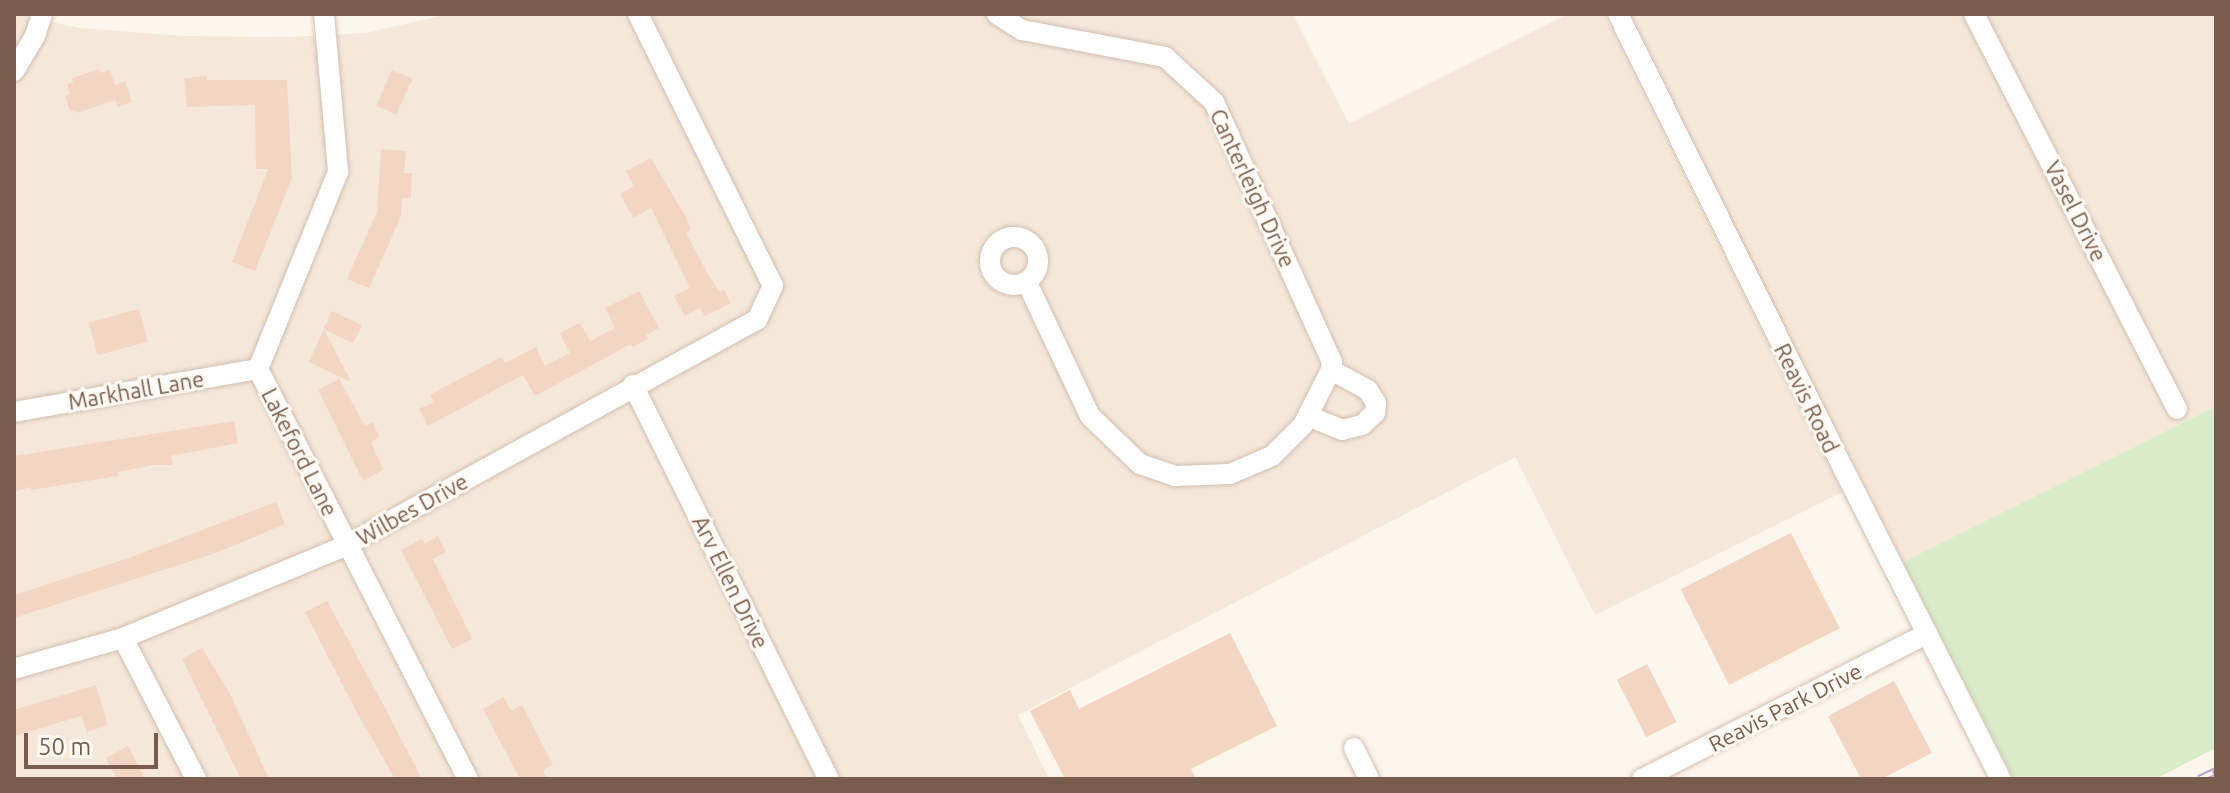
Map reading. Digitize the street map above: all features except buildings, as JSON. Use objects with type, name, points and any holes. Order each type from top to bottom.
[{"type":"street","points":[[14,71],[35,36],[42,14]]},
{"type":"street","name":"Lakeford Lane","points":[[324,14],[338,172],[258,369],[468,779]]},
{"type":"street","name":"Wilbes Drive","points":[[14,669],[123,638],[347,545],[633,385],[757,320],[773,286],[638,14]]},
{"type":"street","name":"Canterleigh Drive","points":[[997,14],[1022,30],[1165,57],[1214,102],[1332,366]]},
{"type":"street","name":"Reavis Road","points":[[1618,14],[2001,779]]},
{"type":"street","name":"Vasel Drive","points":[[1974,14],[2177,409]]},
{"type":"street","points":[[1027,283],[1090,416],[1140,464],[1175,476],[1230,474],[1272,456],[1308,416],[1332,366],[1368,390],[1376,403],[1375,413],[1362,425],[1342,430],[1308,416]]},
{"type":"street","name":"Markhall Lane","points":[[14,412],[258,369]]},
{"type":"street","name":"Arv Ellen Drive","points":[[633,385],[829,779]]},
{"type":"street","name":"Reavis Park Drive","points":[[1642,779],[1927,634]]},
{"type":"street","points":[[123,638],[196,779]]},
{"type":"street","points":[[1354,748],[1369,779]]},
{"type":"shaded area","points":[[14,14],[80,28],[184,36],[288,37],[365,33],[449,14],[1293,14],[1349,124],[1568,14],[1604,14],[1843,492],[1595,615],[1515,457],[1018,715],[1049,779],[14,779]]},
{"type":"shaded area","points":[[1631,14],[2216,14],[2216,406],[1903,562],[1734,228]]},
{"type":"green space","points":[[2216,406],[2216,748],[2155,779],[2013,779],[1903,562]]},
{"type":"railway","points":[[2199,779],[2216,771]]}]
